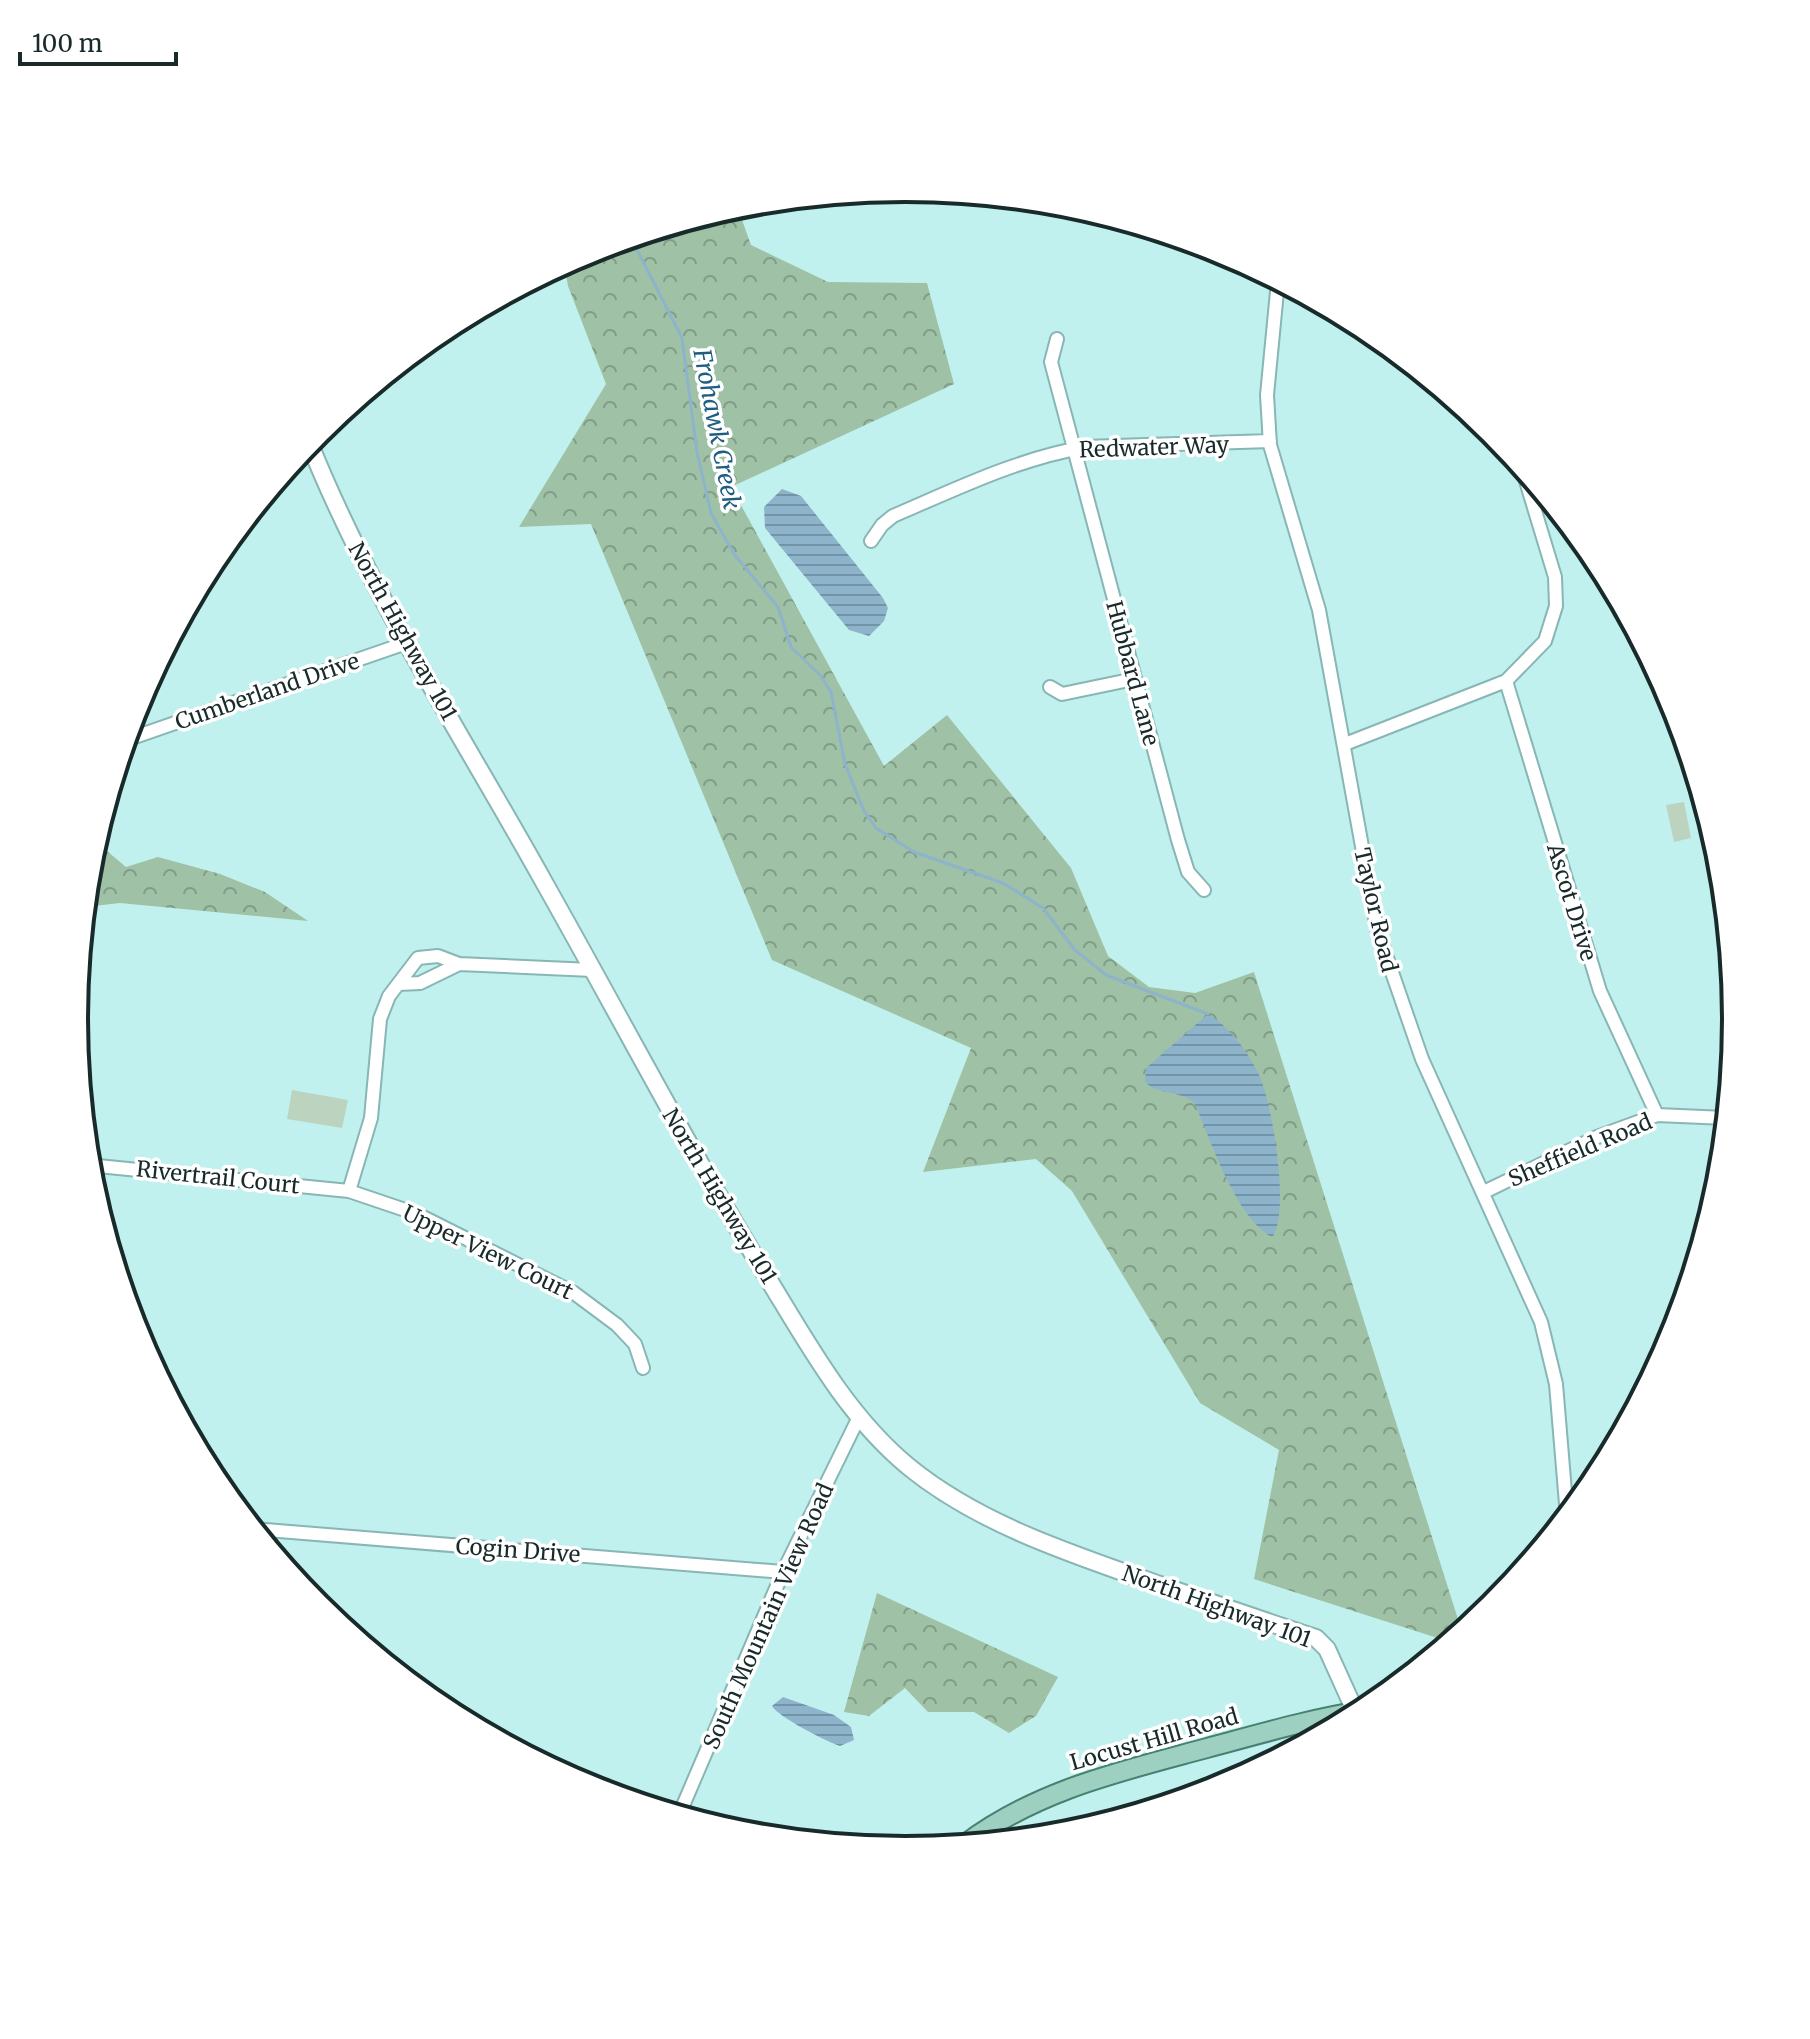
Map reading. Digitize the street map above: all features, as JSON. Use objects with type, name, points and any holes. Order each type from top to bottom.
[{"type":"main road","name":"North Highway 101","points":[[311,460],[355,547],[702,1170],[823,1368],[859,1417],[888,1448],[930,1483],[1018,1531],[1316,1638],[1327,1649],[1357,1700]]},
{"type":"main road","name":"Locust Hill Road","points":[[982,1833],[1011,1813],[1065,1789],[1230,1742],[1327,1718]]},
{"type":"street","name":"Taylor Road","points":[[1277,293],[1267,395],[1270,441],[1319,610],[1369,894],[1388,968],[1422,1059],[1484,1192],[1547,1343],[1556,1384],[1566,1499]]},
{"type":"street","name":"Hubbard Lane","points":[[1057,339],[1051,362],[1134,679],[1188,872],[1204,890]]},
{"type":"street","name":"Redwater Way","points":[[871,541],[893,516],[1008,467],[1073,450],[1270,441]]},
{"type":"street","points":[[1345,744],[1506,681],[1545,641],[1556,606],[1555,577],[1530,494]]},
{"type":"street","name":"Cumberland Drive","points":[[139,735],[409,642]]},
{"type":"street","points":[[1050,687],[1062,694],[1134,679]]},
{"type":"street","name":"Ascot Drive","points":[[1506,681],[1600,991],[1657,1115]]},
{"type":"street","points":[[349,1191],[371,1118],[380,1019],[389,996],[418,958],[438,956],[459,964],[592,970]]},
{"type":"street","points":[[399,984],[420,983],[459,964]]},
{"type":"street","name":"Sheffield Road","points":[[1484,1192],[1597,1137],[1657,1115],[1716,1118]]},
{"type":"street","name":"Rivertrail Court","points":[[102,1166],[349,1191]]},
{"type":"street","name":"Upper View Court","points":[[349,1191],[417,1214],[574,1293],[617,1325],[635,1344],[643,1368]]},
{"type":"street","name":"South Mountain View Road","points":[[683,1806],[783,1572],[859,1417]]},
{"type":"street","name":"Cogin Drive","points":[[268,1530],[783,1572]]},
{"type":"green space","points":[[742,219],[751,245],[828,282],[927,283],[954,384],[731,487],[884,766],[947,715],[1071,868],[1108,956],[1149,987],[1195,993],[1254,972],[1458,1620],[1439,1638],[1254,1579],[1279,1450],[1200,1403],[1072,1191],[1036,1159],[923,1172],[971,1048],[772,960],[591,524],[519,527],[606,384],[566,277],[592,265],[694,230]]},
{"type":"green space","points":[[1684,802],[1691,838],[1674,842],[1666,805]]},
{"type":"green space","points":[[106,850],[126,867],[158,857],[220,874],[265,892],[308,921],[120,903],[96,906]]},
{"type":"green space","points":[[292,1090],[348,1100],[342,1128],[287,1119]]},
{"type":"green space","points":[[877,1593],[1058,1677],[1036,1716],[1009,1733],[974,1712],[928,1712],[905,1688],[869,1716],[844,1712]]},
{"type":"water","points":[[782,489],[801,496],[883,598],[888,608],[884,621],[869,636],[849,630],[765,528],[764,507]]},
{"type":"water","points":[[1208,1014],[1224,1026],[1244,1049],[1264,1089],[1274,1132],[1280,1183],[1280,1206],[1272,1237],[1259,1227],[1236,1196],[1194,1102],[1145,1082],[1146,1068]]},
{"type":"water","points":[[783,1697],[834,1715],[851,1727],[854,1740],[840,1746],[792,1722],[772,1706]]},
{"type":"waterway","name":"Frohawk Creek","points":[[636,248],[682,338],[697,452],[711,513],[734,554],[778,607],[791,647],[820,675],[831,692],[845,764],[864,811],[876,828],[914,852],[1003,883],[1043,908],[1074,949],[1106,975],[1208,1014]]}]
